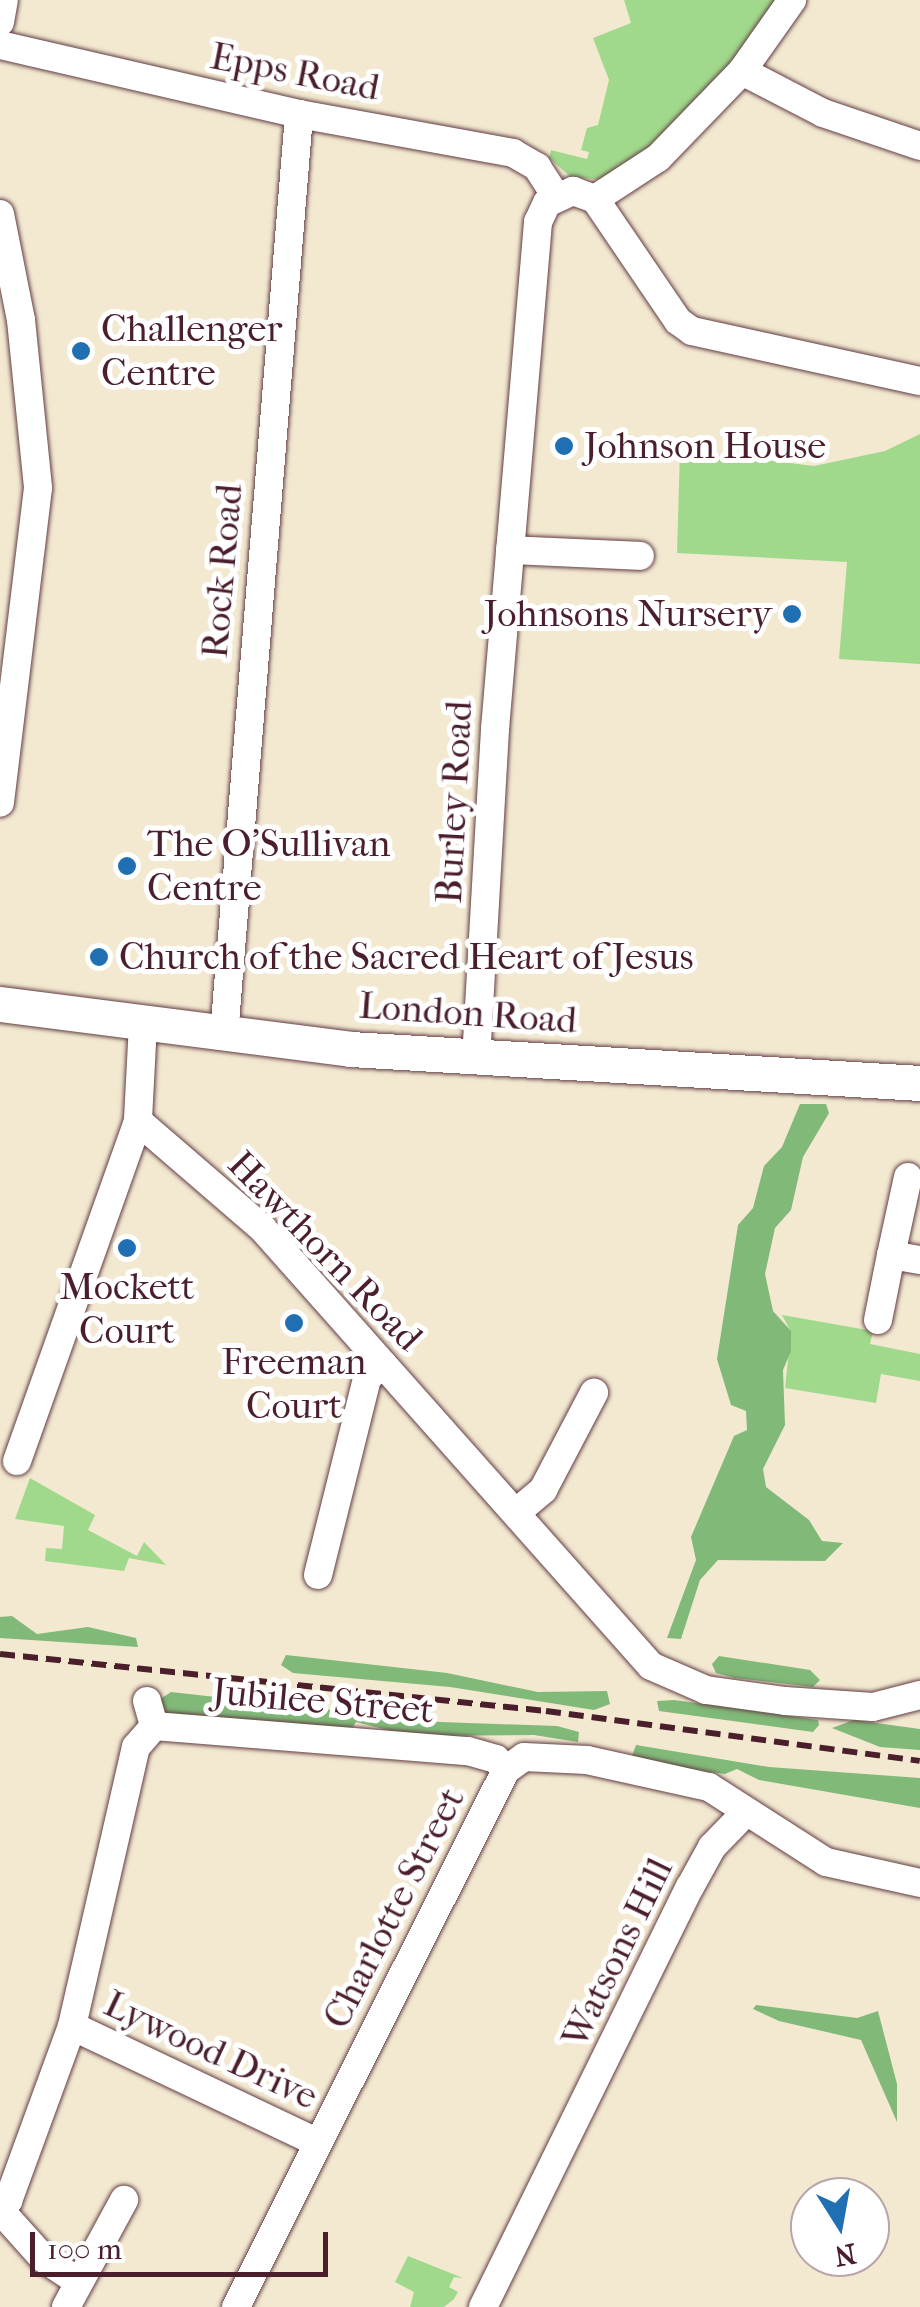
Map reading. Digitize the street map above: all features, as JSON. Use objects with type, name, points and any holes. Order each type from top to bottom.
[{"type":"main road","name":"London Road","points":[[4,1008],[224,1035],[476,1059],[920,1083]]},
{"type":"street","points":[[0,22],[4,0]]},
{"type":"street","points":[[595,198],[658,158],[742,71],[792,0]]},
{"type":"street","name":"Epps Road","points":[[0,44],[298,114],[512,153],[538,167],[558,198]]},
{"type":"street","points":[[742,71],[823,113],[920,146]]},
{"type":"street","name":"Rock Road","points":[[224,1035],[298,114]]},
{"type":"street","points":[[558,198],[574,191],[595,198],[678,321],[692,330],[920,381]]},
{"type":"street","name":"Burley Road","points":[[476,1059],[510,550],[538,222],[558,198]]},
{"type":"street","points":[[0,214],[38,530],[5,740],[0,802]]},
{"type":"street","points":[[510,550],[640,556]]},
{"type":"street","points":[[18,1460],[138,1121],[142,1024]]},
{"type":"street","name":"Hawthorn Road","points":[[138,1121],[263,1229],[663,1676],[706,1690],[803,1702],[873,1707],[920,1695]]},
{"type":"street","points":[[878,1320],[908,1177]]},
{"type":"street","points":[[892,1255],[920,1260]]},
{"type":"street","points":[[318,1575],[368,1378],[383,1364]]},
{"type":"street","points":[[518,1511],[543,1490],[594,1394]]},
{"type":"street","name":"Jubilee Street","points":[[72,2026],[136,1746],[151,1714],[468,1751],[506,1770]]},
{"type":"street","name":"Charlotte Street","points":[[236,2307],[506,1770],[535,1754],[587,1760],[709,1787],[744,1814]]},
{"type":"street","points":[[744,1814],[826,1862],[920,1884]]},
{"type":"street","name":"Watsons Hill","points":[[483,2307],[690,1887],[712,1847],[744,1814]]},
{"type":"street","points":[[72,2026],[8,2201],[0,2209],[72,2294],[124,2200]]},
{"type":"street","name":"Lywood Drive","points":[[72,2026],[318,2142]]},
{"type":"green space","points":[[624,0],[776,0],[745,47],[644,160],[605,180],[571,177],[549,158],[551,150],[587,159],[589,152],[581,150],[587,128],[598,125],[609,80],[593,38],[631,23]]},
{"type":"green space","points":[[920,434],[920,664],[839,659],[847,562],[677,553],[680,450],[814,466],[885,451]]},
{"type":"green space","points":[[800,1104],[826,1104],[829,1113],[803,1157],[791,1210],[775,1228],[765,1274],[773,1311],[791,1331],[791,1351],[783,1370],[785,1425],[763,1469],[766,1487],[809,1520],[822,1541],[843,1543],[825,1561],[718,1560],[700,1580],[681,1639],[667,1638],[696,1560],[691,1537],[734,1436],[747,1430],[746,1411],[731,1405],[717,1359],[738,1225],[753,1208],[764,1166],[782,1147]]},
{"type":"green space","points":[[782,1315],[873,1331],[870,1344],[920,1354],[920,1381],[881,1374],[876,1403],[785,1388],[791,1332]]},
{"type":"green space","points":[[30,1478],[95,1515],[88,1530],[137,1556],[144,1542],[166,1565],[129,1558],[124,1571],[45,1561],[46,1548],[62,1549],[64,1526],[15,1519]]},
{"type":"green space","points":[[12,1616],[37,1634],[88,1627],[136,1638],[138,1647],[0,1638],[0,1617]]},
{"type":"green space","points":[[286,1655],[447,1673],[538,1692],[607,1691],[610,1704],[594,1710],[450,1687],[293,1673],[281,1665]]},
{"type":"green space","points":[[719,1656],[810,1670],[820,1680],[813,1687],[735,1678],[716,1673],[712,1664]]},
{"type":"green space","points":[[171,1692],[440,1722],[557,1726],[579,1732],[578,1742],[534,1735],[411,1736],[356,1722],[344,1742],[160,1732],[157,1701]]},
{"type":"green space","points":[[657,1701],[818,1720],[819,1725],[813,1732],[659,1711]]},
{"type":"green space","points":[[854,1720],[920,1729],[920,1750],[880,1747],[832,1728]]},
{"type":"green space","points":[[636,1745],[769,1767],[920,1778],[920,1808],[759,1780],[737,1769],[725,1774],[674,1767],[632,1756]]},
{"type":"green space","points":[[756,2005],[857,2018],[878,2011],[897,2084],[897,2122],[861,2040],[779,2021],[753,2009]]},
{"type":"green space","points":[[408,2256],[463,2278],[454,2277],[449,2287],[458,2292],[454,2299],[444,2307],[410,2307],[414,2292],[395,2282]]},
{"type":"railway","points":[[0,1654],[546,1711],[920,1761]]},
{"type":"place","name":"Challenger Centre","points":[[81,351]]},
{"type":"place","name":"Johnson House","points":[[564,446]]},
{"type":"place","name":"Johnsons Nursery","points":[[792,614]]},
{"type":"place","name":"The O'Sullivan Centre","points":[[127,866]]},
{"type":"place","name":"Church of the Sacred Heart of Jesus","points":[[99,957]]},
{"type":"place","name":"Mockett Court","points":[[127,1248]]},
{"type":"place","name":"Freeman Court","points":[[294,1323]]}]
